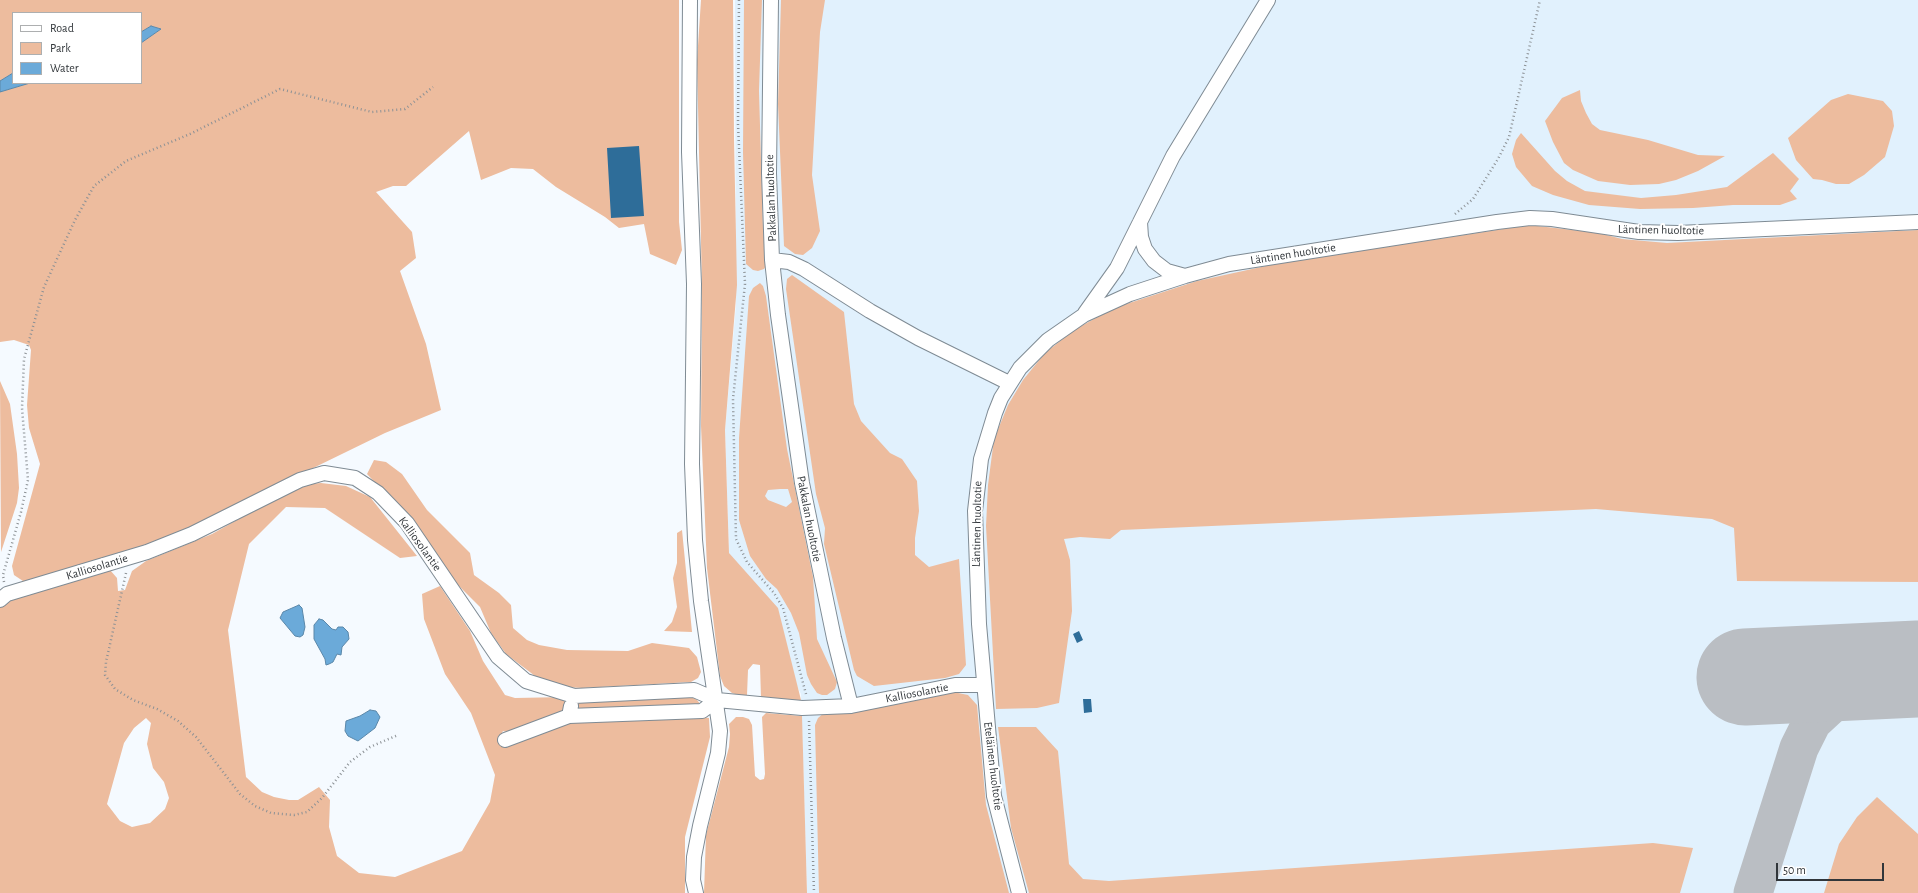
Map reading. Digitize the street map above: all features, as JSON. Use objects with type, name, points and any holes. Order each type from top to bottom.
[{"type":"lane","points":[[690,0],[689,152],[694,284],[692,464],[695,540],[701,601],[717,700],[720,731],[718,753],[694,857],[693,880],[696,893]]},
{"type":"lane","name":"Pakkalan huoltotie","points":[[771,0],[769,173],[772,260],[778,315],[802,483],[832,630],[851,706]]},
{"type":"lane","points":[[1084,315],[1117,268],[1173,156],[1268,0]]},
{"type":"lane","name":"Läntinen huoltotie","points":[[983,685],[976,564],[975,511],[978,475],[989,428],[1001,398],[1020,368],[1036,350],[1048,340],[1084,315],[1130,294],[1185,276],[1229,264],[1530,218],[1577,222],[1604,228],[1639,232],[1678,233],[1918,222]]},
{"type":"lane","points":[[1140,220],[1141,237],[1145,249],[1154,261],[1167,271],[1185,276]]},
{"type":"lane","points":[[772,260],[789,262],[804,269],[870,311],[918,338],[1010,383]]},
{"type":"lane","name":"Kalliosolantie","points":[[4,597],[129,557],[192,534],[300,480],[324,473],[355,478],[378,493],[407,523],[498,657],[526,681],[574,696],[694,690],[717,700]]},
{"type":"lane","name":"Kalliosolantie","points":[[851,706],[955,685],[983,685]]},
{"type":"lane","name":"Eteläinen huoltotie","points":[[983,685],[994,796],[1019,893]]},
{"type":"lane","points":[[569,716],[574,696]]},
{"type":"lane","points":[[505,740],[569,716],[702,711],[717,700],[809,707],[851,706]]},
{"type":"path","points":[[739,0],[738,124],[745,284],[733,399],[736,539],[747,562],[774,593],[784,608],[809,707],[814,893]]},
{"type":"path","points":[[1449,218],[1473,199],[1498,159],[1509,137],[1540,0]]},
{"type":"path","points":[[4,597],[3,575],[21,512],[28,480],[22,408],[24,360],[44,287],[75,220],[94,186],[126,161],[190,134],[280,89],[372,112],[405,109],[434,87]]},
{"type":"path","points":[[129,557],[106,662],[106,675],[115,689],[121,693],[178,721],[196,737],[240,794],[255,806],[271,813],[294,815],[307,812],[322,798],[350,762],[370,747],[398,735]]},
{"type":"shaded area","points":[[735,0],[1918,0],[1918,893],[807,893],[801,694],[729,553],[725,430],[736,305]]},
{"type":"green space","points":[[0,0],[679,0],[679,222],[682,250],[676,265],[650,254],[644,224],[619,228],[605,217],[556,187],[533,169],[511,168],[481,180],[469,131],[406,186],[393,186],[376,192],[412,232],[416,258],[400,271],[426,344],[441,410],[385,433],[182,532],[137,551],[38,583],[23,581],[14,575],[12,566],[40,464],[29,428],[27,405],[31,350],[29,345],[14,340],[0,342],[0,92],[27,84],[142,84],[142,42],[161,29],[151,26],[142,31],[142,12],[12,12],[12,74],[0,81]]},
{"type":"green space","points":[[701,0],[733,0],[737,285],[725,430],[729,553],[778,608],[801,700],[770,702],[761,698],[760,665],[753,664],[748,670],[747,695],[744,697],[732,693],[724,686],[720,676],[707,568],[701,426],[702,288],[697,61]]},
{"type":"green space","points":[[744,0],[762,0],[759,91],[763,229],[767,264],[764,269],[758,271],[753,270],[746,264],[743,152]]},
{"type":"green space","points":[[781,0],[825,0],[820,32],[812,175],[820,231],[812,248],[803,255],[795,254],[784,246],[778,104]]},
{"type":"green space","points":[[1580,90],[1581,101],[1586,113],[1592,124],[1600,130],[1648,140],[1698,155],[1725,156],[1698,171],[1676,180],[1659,184],[1630,185],[1598,181],[1573,170],[1564,163],[1553,142],[1545,121],[1562,98]]},
{"type":"green space","points":[[1848,94],[1883,101],[1892,111],[1894,126],[1885,157],[1864,175],[1849,184],[1836,184],[1813,179],[1796,160],[1788,138],[1831,100]]},
{"type":"green space","points":[[1521,133],[1555,171],[1567,181],[1585,191],[1641,198],[1676,195],[1727,187],[1773,153],[1799,179],[1790,191],[1797,199],[1780,205],[1733,205],[1693,208],[1640,209],[1589,205],[1553,195],[1532,186],[1516,167],[1512,154],[1516,140]]},
{"type":"green space","points":[[1529,225],[1599,233],[1622,239],[1667,243],[1918,230],[1918,582],[1737,581],[1734,528],[1712,519],[1596,509],[1121,530],[1110,539],[1080,537],[1064,539],[1070,560],[1072,611],[1059,703],[1037,708],[996,709],[986,526],[988,485],[994,439],[1008,405],[1023,380],[1045,353],[1074,330],[1114,308],[1197,281],[1275,264]]},
{"type":"green space","points":[[792,275],[844,312],[854,404],[861,421],[890,453],[902,459],[917,481],[919,511],[915,538],[915,555],[929,567],[959,559],[966,665],[959,674],[945,678],[874,686],[857,676],[854,670],[824,544],[825,528],[816,494],[786,289],[787,279]]},
{"type":"green space","points":[[760,283],[763,286],[766,296],[787,449],[813,577],[817,639],[837,682],[835,689],[827,695],[817,693],[811,684],[807,675],[799,633],[791,613],[777,589],[766,579],[750,556],[739,520],[739,438],[749,296],[753,288]],"holes":[[[788,489],[792,502],[786,507],[768,500],[765,496],[768,490]]]},
{"type":"green space","points":[[0,381],[10,404],[17,454],[19,488],[17,503],[1,552]]},
{"type":"green space","points":[[374,460],[386,462],[402,474],[427,510],[470,553],[474,575],[499,593],[511,605],[513,628],[527,640],[539,645],[567,650],[628,651],[652,643],[689,648],[697,657],[701,672],[698,678],[691,682],[582,688],[565,687],[539,679],[506,654],[491,633],[480,607],[453,580],[422,532],[367,474]]},
{"type":"green space","points":[[321,483],[346,486],[370,497],[417,556],[400,558],[325,508],[286,507],[249,544],[228,630],[246,777],[262,792],[274,797],[289,800],[298,800],[319,787],[330,800],[329,827],[337,856],[359,873],[395,877],[462,851],[490,802],[495,775],[471,713],[445,674],[424,619],[422,594],[440,586],[470,631],[483,661],[505,695],[515,698],[566,697],[568,703],[555,717],[511,733],[503,731],[499,738],[580,721],[695,716],[709,718],[710,737],[685,837],[685,893],[0,893],[0,608],[9,600],[110,570],[117,578],[118,591],[125,590],[132,571],[146,561],[212,534],[280,496],[309,484]],"holes":[[[146,718],[151,723],[147,744],[153,768],[164,782],[169,798],[165,809],[150,823],[132,827],[120,821],[107,804],[124,743],[134,728]]]},
{"type":"green space","points":[[682,530],[692,632],[664,631],[672,622],[677,607],[673,578],[677,563],[677,533]]},
{"type":"green space","points":[[953,692],[968,695],[977,705],[986,805],[1009,893],[819,893],[815,725],[818,718],[824,713],[864,710]]},
{"type":"green space","points":[[688,695],[697,700],[702,706],[576,709],[577,702]]},
{"type":"green space","points":[[766,713],[802,716],[807,893],[704,893],[706,835],[729,747],[729,724],[736,717],[749,719],[752,725],[755,776],[760,780],[764,779],[762,717]]},
{"type":"green space","points":[[998,727],[1036,727],[1058,751],[1069,864],[1083,879],[1109,881],[1653,843],[1693,848],[1680,893],[1029,893],[1011,828]]},
{"type":"green space","points":[[1877,797],[1918,834],[1918,893],[1824,893],[1839,844],[1857,817]]},
{"type":"water","points":[[151,26],[161,29],[142,42],[142,31]]},
{"type":"water","points":[[12,74],[12,84],[27,84],[0,92],[0,81]]},
{"type":"water","points":[[299,605],[302,608],[305,627],[303,635],[300,637],[295,636],[280,618],[283,612]]},
{"type":"water","points":[[319,619],[323,620],[332,629],[336,630],[338,627],[343,627],[348,632],[349,639],[342,647],[341,655],[337,654],[333,662],[326,665],[325,659],[314,639],[314,625]]},
{"type":"water","points":[[370,710],[376,711],[380,717],[375,728],[358,741],[348,736],[345,731],[346,721],[360,716]]},
{"type":"building","points":[[639,146],[644,216],[611,218],[607,148]]},
{"type":"building","points":[[1079,631],[1083,640],[1077,643],[1073,634]]},
{"type":"building","points":[[1083,699],[1091,699],[1092,712],[1084,713]]},
{"type":"taxiway","points":[[1753,893],[1799,748],[1812,722],[1852,685],[1898,669]]},
{"type":"runway","points":[[1745,677],[1918,669]]}]
